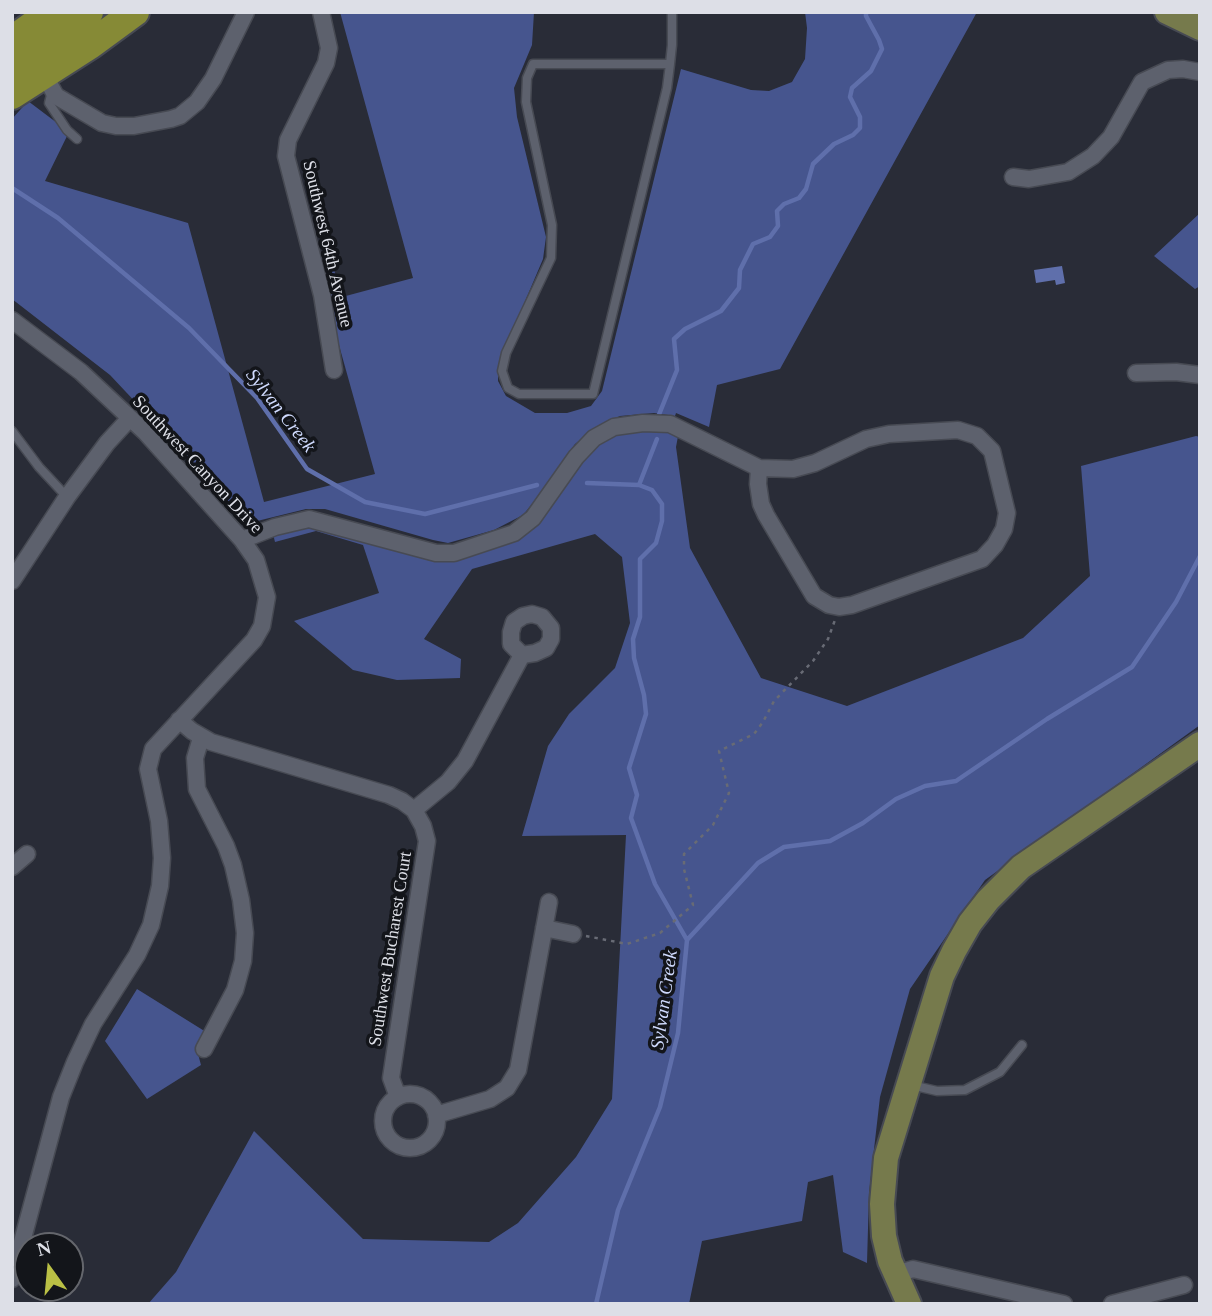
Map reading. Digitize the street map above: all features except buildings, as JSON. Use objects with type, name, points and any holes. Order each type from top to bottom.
[{"type":"highway","points":[[12,40],[51,12]]},
{"type":"highway","points":[[12,68],[89,12]]},
{"type":"highway","points":[[12,95],[90,45],[135,12]]},
{"type":"main road","points":[[1167,12],[1200,28]]},
{"type":"main road","points":[[909,1304],[884,1236],[882,1204],[886,1158],[942,976],[961,937],[988,900],[1007,880],[1038,855],[1200,744]]},
{"type":"street","points":[[60,70],[46,78],[52,91],[62,101],[102,122],[116,126],[147,125],[180,116],[197,102],[213,79],[246,12]]},
{"type":"street","name":"Southwest 64th Avenue","points":[[321,12],[329,48],[326,63],[288,139],[286,156],[322,295],[334,370]]},
{"type":"street","points":[[1013,177],[1029,179],[1068,172],[1093,156],[1111,137],[1142,82],[1168,70],[1200,72]]},
{"type":"street","name":"Southwest Canyon Drive","points":[[12,320],[81,372],[145,432],[257,560],[267,597],[262,626],[254,640],[153,749],[148,769],[159,821],[162,858],[160,886],[151,925],[137,955],[93,1024],[61,1097],[12,1279]]},
{"type":"street","points":[[1136,373],[1200,375]]},
{"type":"street","points":[[12,581],[67,497],[107,443],[130,418]]},
{"type":"street","points":[[242,540],[275,527],[309,519],[436,553],[454,553],[472,548],[513,533],[533,518],[576,457],[594,438],[614,428],[643,423],[670,424],[759,468],[793,469],[815,463],[866,439],[889,434],[958,430],[976,436],[992,450],[1007,513],[1000,537],[982,559],[852,605],[839,607],[821,601],[808,587],[761,504],[759,468]]},
{"type":"street","points":[[179,720],[201,738],[298,770],[389,795],[414,810],[449,782],[465,761],[522,654]]},
{"type":"street","points":[[201,738],[195,758],[197,789],[233,865],[245,933],[243,961],[235,990],[204,1049]]},
{"type":"street","name":"Southwest Bucharest Court","points":[[398,1097],[391,1078],[427,841],[423,826],[414,810]]},
{"type":"street","points":[[12,867],[27,854]]},
{"type":"street","points":[[436,1115],[490,1099],[507,1088],[518,1070],[549,902]]},
{"type":"street","points":[[544,928],[573,934]]},
{"type":"street","points":[[409,1094],[421,1096],[428,1101],[436,1115],[435,1130],[426,1143],[416,1147],[397,1145],[384,1130],[385,1110],[398,1097],[409,1094]]},
{"type":"street","points":[[896,1274],[914,1269],[1065,1304]]},
{"type":"street","points":[[1112,1304],[1184,1285]]},
{"type":"lane","points":[[670,64],[533,64],[527,78],[526,102],[552,225],[551,258],[506,353],[502,371],[508,388],[519,394],[593,394],[667,88],[670,64],[672,12]]},
{"type":"lane","points":[[52,91],[49,103],[67,130],[77,139]]},
{"type":"lane","points":[[12,431],[39,467],[67,497]]},
{"type":"lane","points":[[908,1084],[937,1091],[965,1090],[1000,1072],[1022,1045]]},
{"type":"path","points":[[573,934],[627,944],[660,933],[691,907],[684,854],[713,825],[729,793],[719,751],[754,734],[774,701],[813,661],[828,639],[839,607]]},
{"type":"shaded area","points":[[340,12],[534,12],[532,45],[514,88],[517,117],[546,237],[543,259],[498,365],[498,381],[506,396],[535,413],[567,413],[591,406],[602,391],[681,69],[751,90],[769,91],[792,82],[805,59],[805,12],[977,12],[780,369],[717,385],[709,427],[676,413],[675,416],[654,413],[620,416],[600,425],[575,444],[523,515],[494,530],[448,543],[325,509],[306,509],[249,523],[110,375],[12,299],[12,119],[28,101],[69,132],[45,181],[188,223],[264,502],[375,474],[318,270],[333,266],[342,297],[413,278]]},
{"type":"shaded area","points":[[1200,213],[1200,286],[1195,289],[1154,256]]},
{"type":"shaded area","points":[[1062,266],[1065,283],[1056,285],[1055,280],[1036,283],[1034,270]]},
{"type":"shaded area","points":[[638,429],[679,431],[676,447],[690,548],[761,678],[847,706],[1023,638],[1090,576],[1081,466],[1200,437],[1200,725],[985,880],[910,989],[880,1097],[869,1193],[867,1263],[843,1252],[833,1175],[808,1182],[802,1221],[702,1241],[689,1304],[148,1304],[176,1272],[254,1131],[363,1239],[489,1242],[518,1223],[576,1157],[612,1099],[626,835],[522,836],[548,746],[569,714],[615,668],[630,623],[622,557],[595,534],[472,569],[424,639],[461,659],[460,678],[397,680],[353,670],[294,621],[379,593],[363,545],[316,531],[275,542],[273,534],[307,525],[429,556],[544,516],[582,462],[596,447],[614,436]]},
{"type":"shaded area","points":[[137,989],[206,1032],[198,1054],[201,1065],[147,1099],[105,1041]]},
{"type":"waterway","points":[[658,417],[677,370],[674,339],[685,329],[721,311],[739,288],[740,270],[753,244],[770,237],[778,226],[777,211],[784,204],[799,198],[806,189],[813,164],[834,144],[853,135],[860,128],[860,117],[850,97],[852,88],[871,71],[882,49],[866,12]]},
{"type":"waterway","name":"Sylvan Creek","points":[[12,188],[58,218],[189,328],[257,398],[307,469],[365,502],[425,514],[537,485]]},
{"type":"waterway","points":[[639,485],[657,439]]},
{"type":"waterway","name":"Sylvan Creek","points":[[587,483],[639,485],[652,490],[662,504],[662,521],[656,543],[640,559],[640,617],[633,639],[634,658],[646,714],[629,768],[637,795],[631,818],[655,884],[687,940],[678,1033],[660,1107],[618,1210],[596,1304]]},
{"type":"waterway","points":[[687,940],[758,863],[784,847],[830,841],[863,823],[896,799],[925,786],[956,781],[1047,719],[1132,667],[1176,602],[1200,556]]}]
